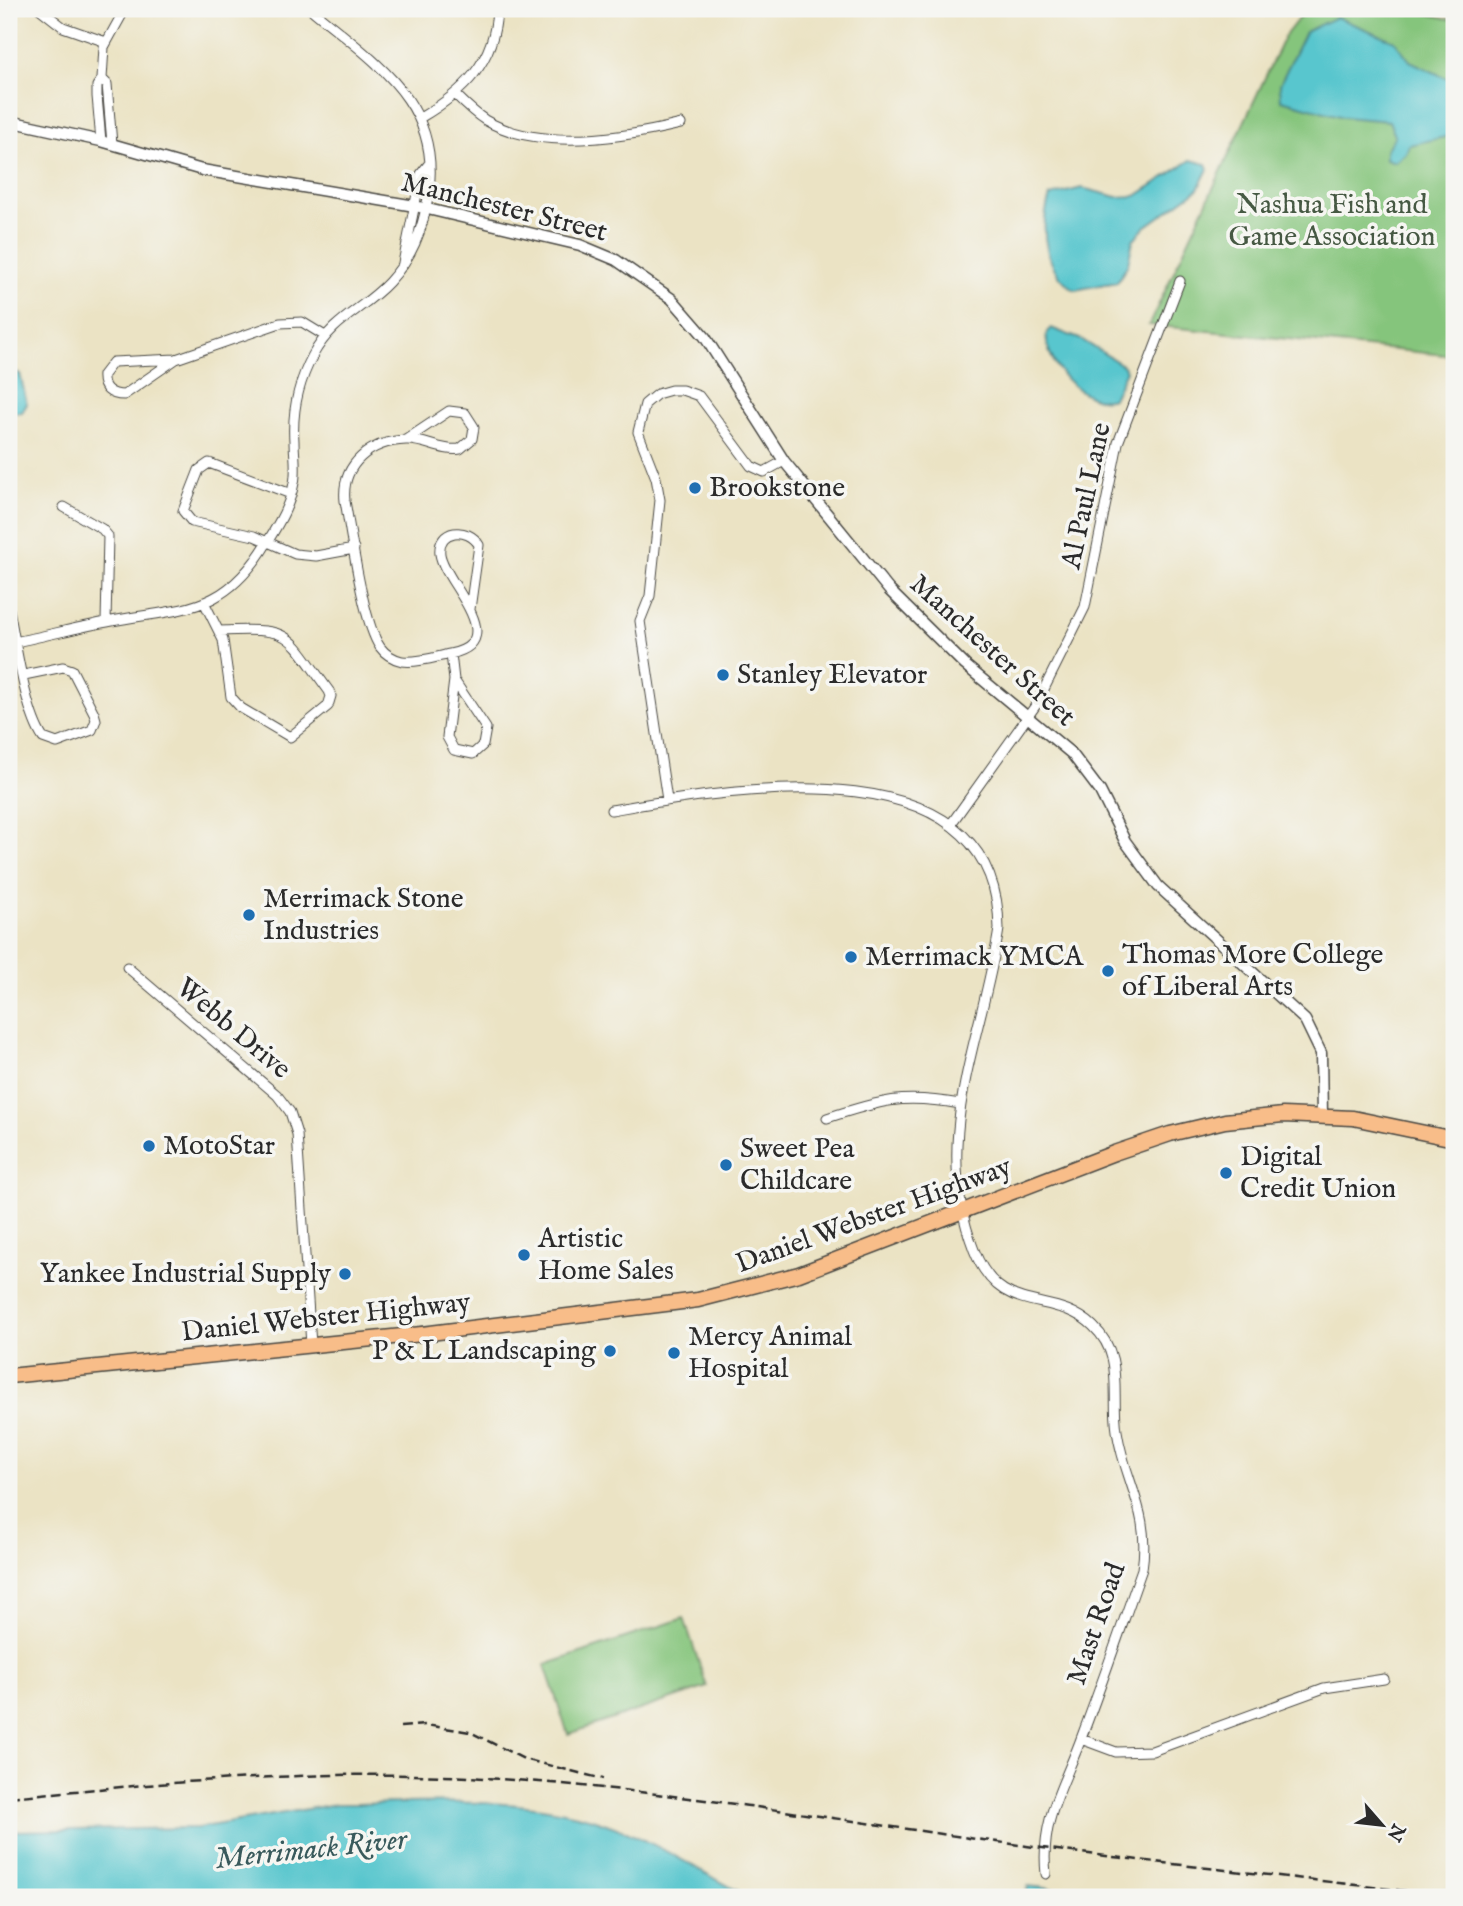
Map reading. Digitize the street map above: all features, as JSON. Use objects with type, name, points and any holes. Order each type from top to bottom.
[{"type":"main road","name":"Daniel Webster Highway","points":[[9,1376],[589,1315],[698,1300],[799,1274],[1114,1153],[1190,1128],[1266,1116],[1321,1117],[1368,1121],[1454,1139]]},
{"type":"street","points":[[40,9],[63,27],[106,42]]},
{"type":"street","points":[[107,143],[97,86],[102,79],[106,42],[125,9]]},
{"type":"street","points":[[12,643],[205,604],[240,580],[268,542],[291,495],[295,473],[293,430],[297,398],[310,360],[325,336],[349,312],[387,284],[403,262],[420,207],[421,174],[428,165],[428,141],[420,118],[394,80],[311,9]]},
{"type":"street","points":[[420,118],[456,96],[474,78],[488,52],[497,9]]},
{"type":"street","points":[[456,96],[484,119],[501,128],[539,136],[617,139],[681,124]]},
{"type":"street","name":"Manchester Street","points":[[9,121],[107,143],[202,170],[420,207],[599,251],[656,287],[687,313],[784,461],[909,611],[1083,767],[1125,841],[1158,886],[1305,1020],[1321,1054],[1321,1117]]},
{"type":"street","name":"Al Paul Lane","points":[[951,824],[1028,716],[1051,678],[1087,600],[1118,443],[1180,281]]},
{"type":"street","points":[[176,359],[124,395],[111,393],[104,385],[103,374],[113,362],[176,359],[289,321],[302,322],[325,336]]},
{"type":"street","points":[[667,800],[640,621],[650,596],[660,500],[659,486],[638,432],[640,412],[651,398],[664,391],[691,392],[706,403],[751,467],[764,472],[784,461]]},
{"type":"street","points":[[407,439],[456,450],[470,442],[474,427],[465,414],[453,410],[407,439],[366,452],[349,470],[344,495],[371,626],[381,647],[403,661],[451,654],[472,645],[475,634],[471,609],[479,545],[471,535],[458,532],[441,544],[441,558],[471,609]]},
{"type":"street","points":[[291,495],[215,463],[204,464],[184,506],[187,519],[268,542],[289,552],[309,556],[354,549]]},
{"type":"street","points":[[64,507],[108,536],[106,622]]},
{"type":"street","points":[[205,604],[220,631],[229,690],[241,708],[290,737],[328,706],[331,696],[329,691],[286,635],[266,629],[220,631]]},
{"type":"street","points":[[9,610],[12,643],[24,676],[34,722],[43,738],[57,743],[92,730],[96,720],[94,713],[72,670],[64,667],[24,676]]},
{"type":"street","points":[[451,654],[454,680],[447,737],[454,750],[473,754],[483,745],[486,728],[454,680]]},
{"type":"street","points":[[611,810],[756,788],[811,787],[888,799],[951,824]]},
{"type":"street","name":"Mast Road","points":[[951,824],[985,862],[996,890],[999,909],[996,948],[960,1104],[955,1168],[962,1212],[974,1251],[995,1284],[1016,1298],[1062,1309],[1082,1318],[1093,1326],[1108,1345],[1116,1369],[1117,1432],[1142,1512],[1146,1542],[1142,1569],[1081,1739],[1049,1817],[1043,1848],[1046,1874]]},
{"type":"street","name":"Webb Drive","points":[[127,967],[277,1095],[290,1112],[299,1150],[311,1345]]},
{"type":"street","points":[[827,1118],[899,1098],[917,1097],[960,1104]]},
{"type":"street","points":[[1081,1739],[1116,1752],[1152,1751],[1324,1688],[1384,1679]]},
{"type":"green space","name":"Nashua Fish and Game Association","points":[[1306,9],[1408,9],[1454,20],[1454,356],[1149,325],[1284,37]]},
{"type":"green space","points":[[684,1618],[707,1687],[568,1734],[545,1665]]},
{"type":"water","points":[[1336,17],[1395,41],[1410,61],[1446,78],[1454,78],[1454,135],[1409,145],[1406,153],[1395,162],[1386,159],[1386,150],[1395,136],[1389,121],[1343,117],[1281,100],[1280,84],[1305,32]]},
{"type":"water","points":[[1191,160],[1206,164],[1208,169],[1198,189],[1145,227],[1133,240],[1128,264],[1117,282],[1075,290],[1056,272],[1045,235],[1050,196],[1082,188],[1117,197],[1136,196]]},
{"type":"water","points":[[1051,328],[1082,340],[1124,366],[1126,371],[1113,398],[1090,396],[1067,380],[1051,356],[1047,344],[1047,332]]},
{"type":"water","points":[[9,370],[20,374],[27,404],[22,412],[9,413]]},
{"type":"water","name":"Merrimack River","points":[[470,1802],[537,1807],[569,1813],[620,1829],[749,1897],[9,1897],[9,1831],[198,1828],[336,1804]]},
{"type":"water","points":[[1028,1886],[1116,1897],[1026,1897]]},
{"type":"railway","points":[[400,1727],[426,1725],[470,1732],[524,1759],[603,1779]]},
{"type":"railway","points":[[9,1797],[181,1782],[296,1776],[468,1777],[673,1796],[1012,1844],[1454,1897]]},
{"type":"place","name":"Brookstone","points":[[695,488]]},
{"type":"place","name":"Stanley Elevator","points":[[723,675]]},
{"type":"place","name":"Merrimack Stone Industries","points":[[249,915]]},
{"type":"place","name":"Merrimack YMCA","points":[[851,957]]},
{"type":"place","name":"Thomas More College of Liberal Arts","points":[[1108,971]]},
{"type":"place","name":"MotoStar","points":[[149,1146]]},
{"type":"place","name":"Sweet Pea Childcare","points":[[726,1165]]},
{"type":"place","name":"Digital Credit Union","points":[[1226,1173]]},
{"type":"place","name":"Artistic Home Sales","points":[[524,1255]]},
{"type":"place","name":"Yankee Industrial Supply","points":[[345,1274]]},
{"type":"place","name":"P & L Landscaping","points":[[610,1351]]},
{"type":"place","name":"Mercy Animal Hospital","points":[[674,1353]]}]
